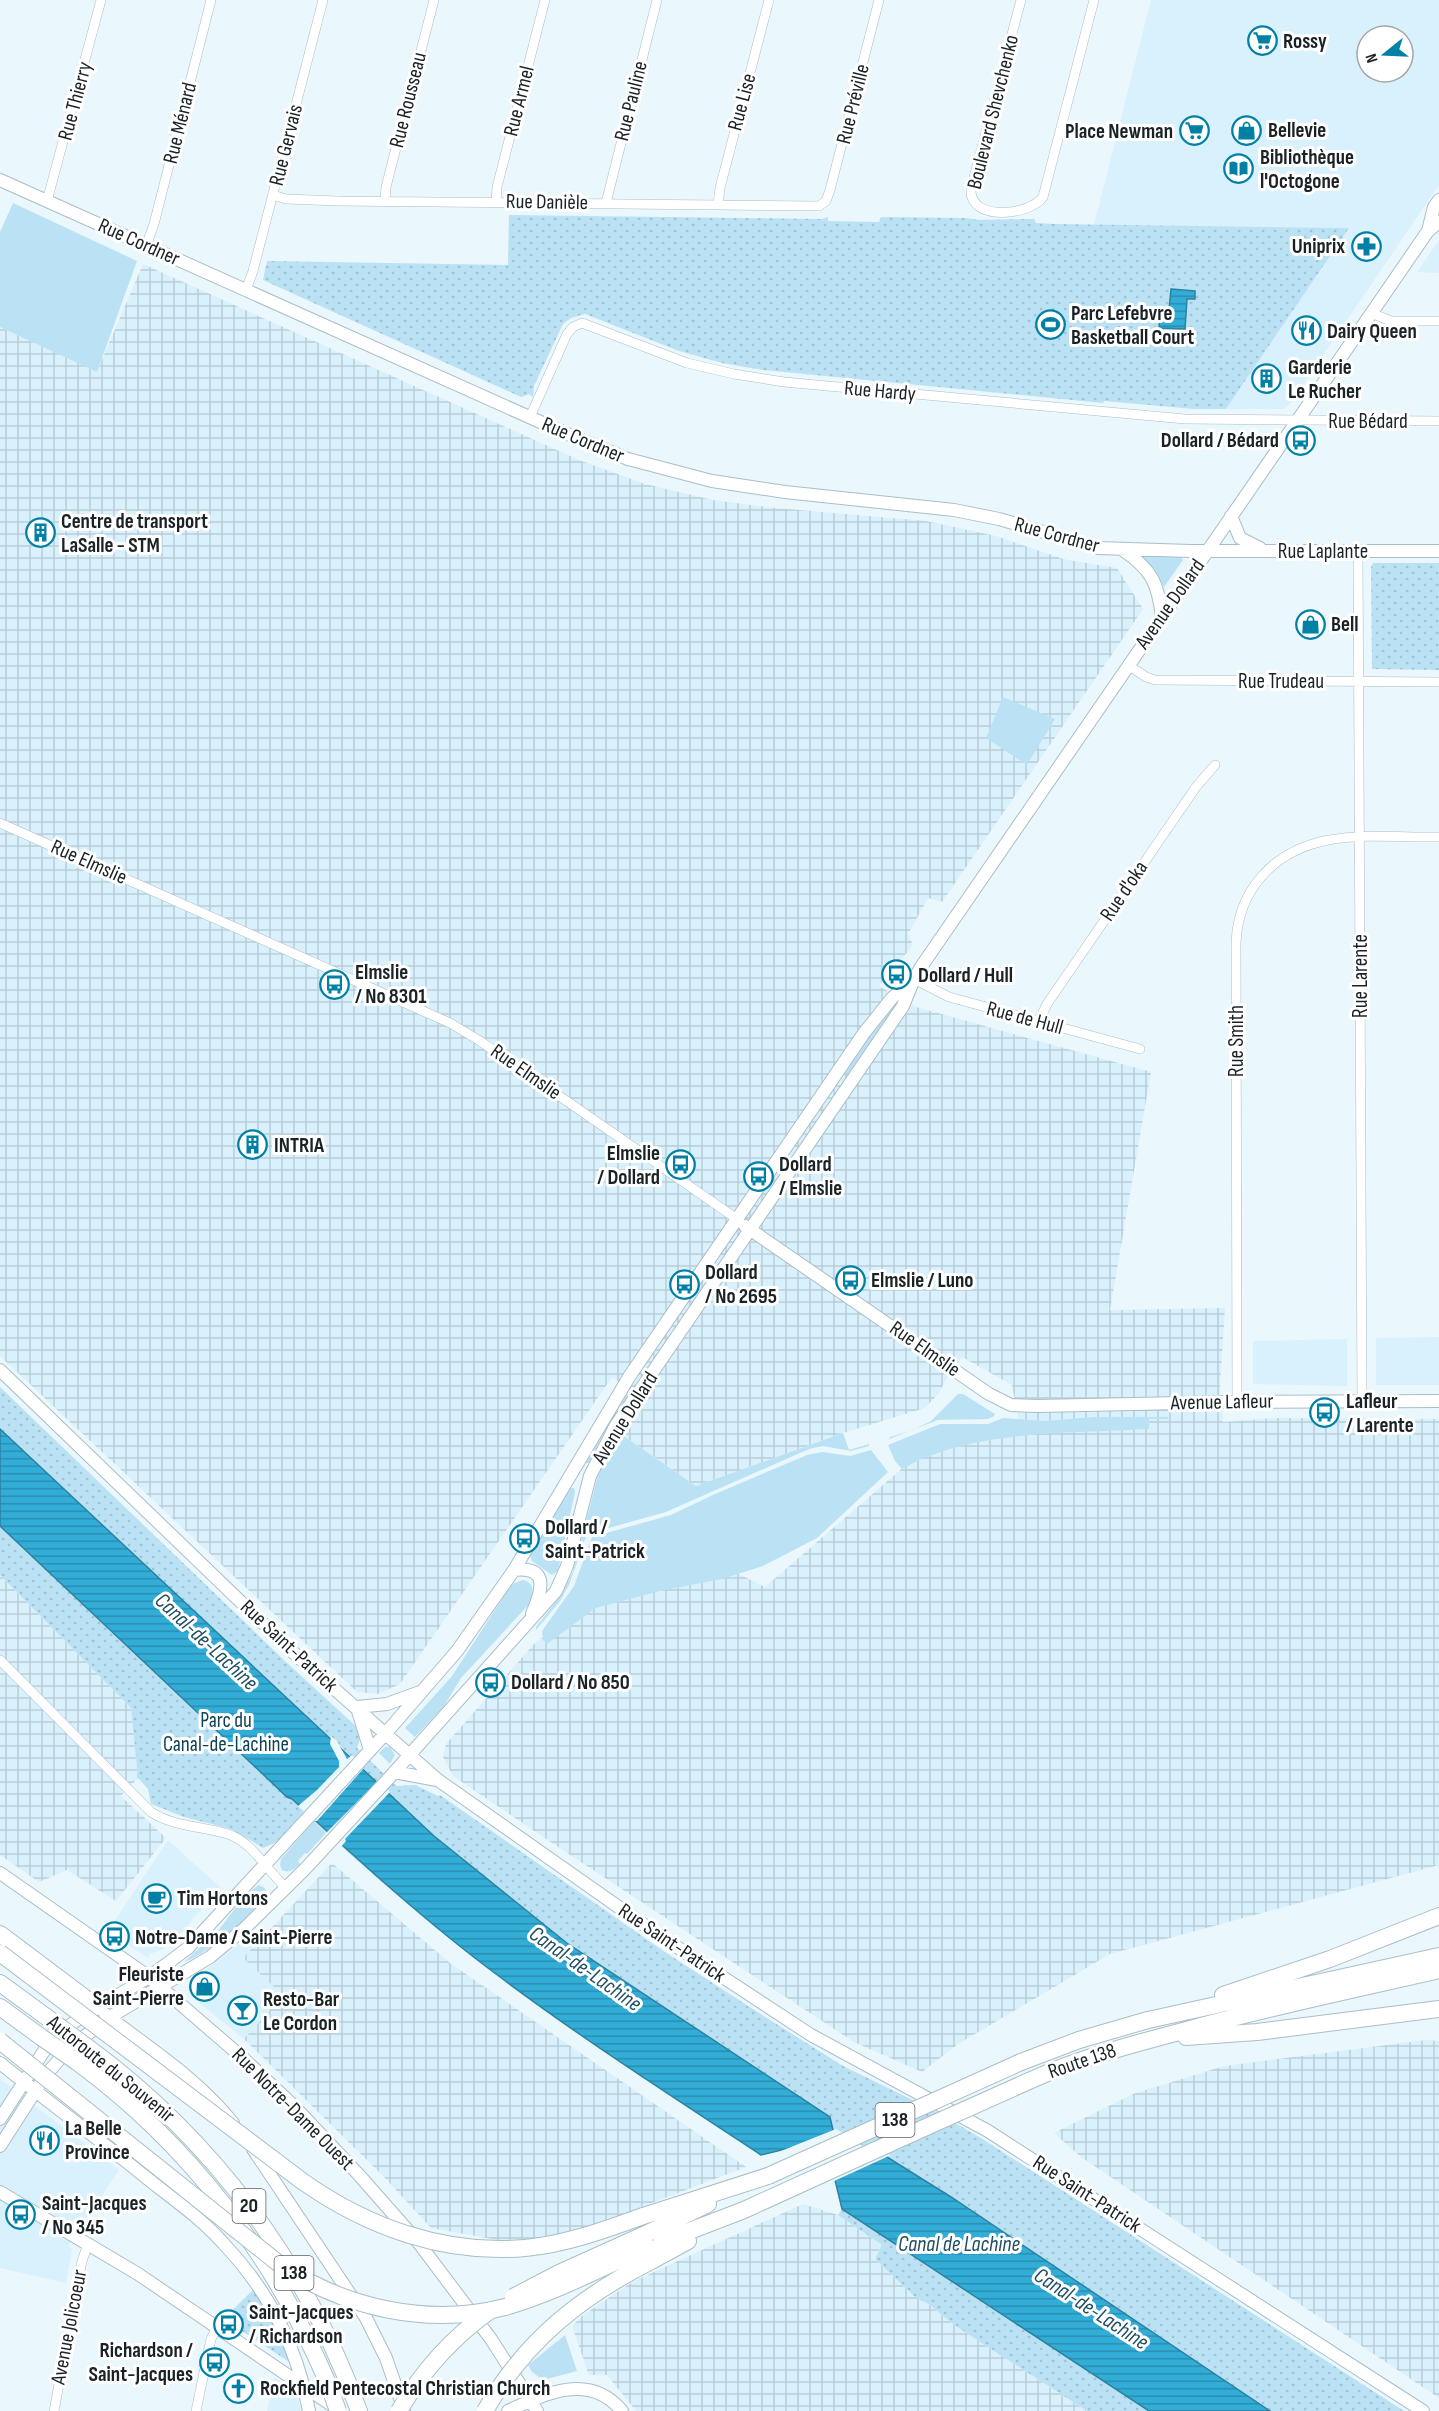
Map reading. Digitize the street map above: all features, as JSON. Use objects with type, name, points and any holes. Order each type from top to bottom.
[{"type":"highway","points":[[1148,2020],[1330,1959],[1439,1916]]},
{"type":"highway","points":[[0,1934],[104,2012]]},
{"type":"highway","name":"138","points":[[0,1953],[313,2189],[360,2217],[412,2236],[435,2242],[480,2248],[539,2246],[594,2234],[768,2176]]},
{"type":"highway","name":"Route 138","points":[[768,2176],[1021,2062],[1078,2040],[1148,2020],[1439,1956]]},
{"type":"highway","name":"Route 138","points":[[744,2210],[1081,2059],[1234,2017],[1439,1970]]},
{"type":"highway","name":"Autoroute du Souvenir","points":[[0,1983],[131,2080],[209,2157],[278,2246],[332,2344],[357,2407]]},
{"type":"highway","name":"Autoroute du Souvenir","points":[[0,2007],[121,2097],[166,2139],[204,2181],[245,2232],[290,2305],[339,2411]]},
{"type":"highway","points":[[1147,2040],[1257,2032],[1439,2009]]},
{"type":"highway","name":"138","points":[[0,2041],[278,2263],[322,2288],[366,2305],[403,2312],[432,2314],[474,2312],[502,2307],[544,2294],[648,2247],[744,2210]]},
{"type":"highway","points":[[399,2411],[445,2349],[495,2308],[559,2273],[768,2176]]},
{"type":"highway","points":[[485,2411],[523,2357],[574,2308],[612,2281],[744,2210]]},
{"type":"main road","name":"Rue Cordner","points":[[0,180],[614,454],[697,478],[757,488],[954,510],[1006,521],[1089,546],[1123,550],[1207,551]]},
{"type":"main road","name":"Avenue Dollard","points":[[1428,231],[1434,207],[1439,200]]},
{"type":"main road","name":"Avenue Dollard","points":[[104,2012],[161,1987],[226,1945],[305,1869],[556,1591],[564,1575],[590,1476],[608,1437],[903,1006],[914,979],[1128,665],[1428,231],[1439,222]]},
{"type":"main road","points":[[1231,516],[1240,538],[1264,550]]},
{"type":"main road","points":[[1123,550],[1141,563],[1153,579],[1159,595],[1162,617]]},
{"type":"main road","name":"Rue Laplante","points":[[1207,551],[1439,551]]},
{"type":"main road","name":"Avenue Dollard","points":[[104,2012],[197,1939],[368,1753],[458,1651],[514,1570],[612,1403],[864,1033],[892,998],[914,979]]},
{"type":"main road","name":"Rue Elmslie","points":[[737,1220],[1005,1403]]},
{"type":"main road","name":"Rue Saint-Patrick","points":[[0,1370],[117,1480],[298,1657],[438,1780],[627,1914],[811,2035],[988,2131],[1423,2411]]},
{"type":"main road","name":"Avenue Lafleur","points":[[1005,1403],[1037,1407],[1238,1401],[1439,1401]]},
{"type":"main road","points":[[514,1570],[532,1571],[542,1584],[541,1593],[528,1623]]},
{"type":"main road","points":[[368,1753],[357,1707],[391,1703],[424,1691]]},
{"type":"main road","points":[[391,1776],[438,1780]]},
{"type":"main road","name":"Rue Notre-Dame Ouest","points":[[0,1873],[149,1977],[268,2081],[359,2175],[418,2242],[458,2294],[534,2405]]},
{"type":"main road","points":[[0,2119],[44,2051],[61,2032],[104,2012]]},
{"type":"main road","points":[[0,2146],[52,2066],[104,2012]]},
{"type":"main road","points":[[104,2012],[196,2084],[228,2116],[247,2141],[366,2318],[386,2358],[405,2411]]},
{"type":"main road","points":[[0,2063],[189,2212],[223,2242],[244,2267],[271,2307],[293,2352],[309,2411]]},
{"type":"main road","points":[[0,2192],[138,2274],[339,2411]]},
{"type":"main road","points":[[508,2411],[534,2405],[559,2391],[583,2389],[604,2395],[622,2411]]},
{"type":"street","name":"Rue Thierry","points":[[47,201],[101,0]]},
{"type":"street","name":"Rue Ménard","points":[[146,246],[154,224],[211,0]]},
{"type":"street","name":"Rue Gervais","points":[[246,290],[323,0]]},
{"type":"street","name":"Rue Rousseau","points":[[385,201],[386,187],[434,0]]},
{"type":"street","name":"Rue Armel","points":[[496,202],[497,187],[545,0]]},
{"type":"street","name":"Rue Pauline","points":[[606,203],[657,0]]},
{"type":"street","name":"Rue Lise","points":[[718,205],[720,188],[769,0]]},
{"type":"street","name":"Rue Préville","points":[[822,205],[830,190],[879,0]]},
{"type":"street","name":"Boulevard Shevchenko","points":[[1021,0],[971,192],[972,201],[977,207],[992,211],[1028,208],[1043,197],[1094,0]]},
{"type":"street","name":"Rue Danièle","points":[[273,195],[291,199],[385,201],[822,205]]},
{"type":"street","points":[[1371,313],[1391,321],[1439,321]]},
{"type":"street","name":"Rue Hardy","points":[[530,417],[567,334],[573,327],[582,323],[687,363],[760,379],[1185,419],[1296,421]]},
{"type":"street","name":"Rue Bédard","points":[[1296,421],[1439,421]]},
{"type":"street","name":"Rue Larente","points":[[1358,551],[1362,1401]]},
{"type":"street","name":"Rue Trudeau","points":[[1128,665],[1146,678],[1155,680],[1439,682]]},
{"type":"street","name":"Rue d'oka","points":[[1038,1022],[1047,1004],[1196,787],[1215,765]]},
{"type":"street","name":"Rue Elmslie","points":[[0,823],[459,1028],[737,1220]]},
{"type":"street","name":"Rue Smith","points":[[1238,1401],[1236,943],[1238,922],[1245,902],[1253,887],[1279,859],[1294,850],[1318,841],[1359,837],[1439,837]]},
{"type":"street","name":"Rue de Hull","points":[[914,979],[944,995],[1140,1049]]},
{"type":"street","points":[[0,1660],[151,1812],[168,1821],[234,1837],[243,1842],[286,1888]]},
{"type":"street","name":"Avenue Jolicoeur","points":[[54,2411],[82,2260],[88,2244]]},
{"type":"street","points":[[196,2411],[211,2339],[217,2327]]},
{"type":"shaded area","points":[[1151,0],[1439,0],[1439,185],[1289,405],[1283,409],[1226,409],[1349,228],[1094,225]]},
{"type":"shaded area","points":[[1439,240],[1439,273],[1417,272]]},
{"type":"shaded area","points":[[143,264],[579,460],[645,484],[713,500],[765,507],[926,521],[996,536],[1063,559],[1117,568],[1143,609],[942,902],[928,898],[908,934],[913,945],[879,986],[916,1007],[1151,1072],[1110,1310],[1225,1308],[1220,1385],[1223,1422],[1275,1418],[1439,1419],[1439,1865],[1110,1954],[958,2044],[922,2072],[854,2042],[453,1776],[443,1757],[446,1744],[534,1644],[563,1622],[600,1603],[737,1573],[765,1587],[928,1446],[1019,1425],[1012,1385],[962,1357],[939,1393],[925,1408],[843,1433],[696,1486],[618,1432],[642,1398],[612,1377],[400,1684],[378,1694],[357,1692],[0,1356],[0,327],[97,371]]},
{"type":"shaded area","points":[[1439,1337],[1439,1385],[1376,1385],[1376,1338]]},
{"type":"shaded area","points":[[1347,1339],[1347,1386],[1253,1384],[1253,1341]]},
{"type":"shaded area","points":[[0,1575],[131,1708],[138,1778],[121,1796],[166,1838],[116,1901],[67,1870],[39,1882],[0,1855]]},
{"type":"shaded area","points":[[168,1840],[221,1888],[185,1930],[169,1940],[163,1949],[150,1954],[148,1958],[118,1938],[120,1935],[108,1931]]},
{"type":"shaded area","points":[[332,1863],[450,1963],[746,2167],[597,2224],[538,2239],[498,2240],[431,2228],[385,2178],[244,2039],[283,1995],[243,1958]]},
{"type":"shaded area","points":[[252,1935],[259,1940],[243,1958],[284,1995],[244,2039],[191,1996],[188,1987],[193,1979]]},
{"type":"shaded area","points":[[1426,2040],[1439,2041],[1439,2398],[1081,2157],[1054,2133],[1133,2094],[1224,2066]]},
{"type":"shaded area","points":[[0,2079],[119,2170],[68,2246],[72,2249],[66,2283],[0,2268]]},
{"type":"shaded area","points":[[803,2204],[838,2215],[882,2245],[875,2259],[915,2297],[1087,2411],[636,2411],[607,2375],[589,2375],[572,2326],[582,2316],[632,2282]]},
{"type":"shaded area","points":[[274,2377],[292,2390],[298,2399],[301,2411],[267,2411]]},
{"type":"green space","points":[[13,203],[137,261],[97,372],[0,327],[0,232]]},
{"type":"green space","points":[[509,215],[822,219],[828,217],[828,221],[879,222],[881,217],[1034,219],[1036,223],[1054,224],[1349,228],[1226,409],[1194,409],[1104,401],[1103,403],[763,370],[722,363],[679,351],[585,314],[571,318],[563,324],[534,386],[533,397],[529,394],[521,397],[263,280],[267,261],[508,265]]},
{"type":"green space","points":[[1143,556],[1180,556],[1183,560],[1164,587],[1153,568],[1142,559]]},
{"type":"green space","points":[[1373,563],[1439,563],[1439,670],[1372,669],[1371,567]]},
{"type":"green space","points":[[1003,697],[1055,719],[1027,765],[986,738]]},
{"type":"green space","points":[[896,1002],[898,1003],[848,1074],[845,1071],[870,1033]]},
{"type":"green space","name":"Parc du Canal-de-Lachine","points":[[0,1387],[285,1661],[359,1729],[357,1731],[360,1739],[357,1748],[397,1786],[415,1785],[440,1795],[665,1952],[759,2013],[843,2066],[931,2109],[981,2138],[1404,2411],[1087,2411],[915,2297],[875,2259],[882,2245],[838,2215],[842,2209],[835,2180],[790,2147],[761,2155],[642,2076],[467,1951],[412,1907],[304,1812],[277,1842],[263,1848],[231,1829],[184,1817],[151,1804],[148,1789],[138,1778],[131,1708],[0,1575]]},
{"type":"green space","points":[[628,1390],[631,1393],[602,1436],[589,1463],[586,1463],[585,1461]]},
{"type":"green space","points":[[958,1394],[963,1394],[995,1414],[988,1419],[938,1420],[916,1429],[931,1421]]},
{"type":"green space","points":[[1095,1417],[1170,1417],[1149,1419],[1149,1429],[1054,1433],[990,1440],[930,1456],[902,1469],[895,1461],[888,1445],[940,1424],[988,1424],[1003,1418],[1045,1421]]},
{"type":"green space","points":[[618,1432],[696,1486],[843,1433],[849,1450],[869,1444],[869,1446],[851,1451],[823,1446],[809,1449],[666,1512],[587,1534],[569,1585],[560,1601],[536,1630],[559,1598],[573,1572],[599,1471]]},
{"type":"green space","points":[[871,1450],[888,1472],[817,1538],[763,1566],[722,1579],[660,1591],[596,1608],[547,1644],[543,1640],[542,1631],[574,1586],[592,1537],[671,1515],[807,1455],[822,1452],[850,1456]]},
{"type":"green space","points":[[570,1488],[574,1488],[575,1492],[558,1571],[552,1575],[532,1561],[530,1555]]},
{"type":"green space","points":[[523,1580],[530,1583],[533,1600],[461,1678],[444,1706],[415,1737],[405,1728],[452,1676],[512,1584]]},
{"type":"green space","points":[[385,1747],[390,1747],[395,1755],[390,1764],[379,1753]]},
{"type":"green space","points":[[314,1821],[326,1833],[298,1861],[300,1864],[296,1868],[290,1871],[282,1870],[281,1859]]},
{"type":"green space","points":[[259,1885],[265,1888],[266,1895],[261,1903],[241,1923],[215,1943],[184,1962],[218,1931],[246,1894]]},
{"type":"green space","points":[[253,2290],[271,2319],[291,2363],[223,2319]]},
{"type":"green space","points":[[565,2335],[577,2371],[543,2380],[532,2372],[528,2365]]},
{"type":"water","points":[[1171,289],[1195,291],[1195,299],[1187,299],[1185,329],[1159,328],[1160,310],[1169,310]]},
{"type":"water","points":[[0,1429],[434,1836],[568,1944],[830,2117],[833,2130],[861,2149],[887,2157],[951,2197],[1270,2411],[1149,2411],[842,2209],[835,2180],[790,2148],[761,2155],[596,2046],[473,1956],[394,1891],[287,1797],[0,1526]]},
{"type":"pier","points":[[331,1736],[337,1741],[347,1759],[352,1755],[364,1768],[317,1821],[314,1821],[298,1806],[339,1767],[339,1761],[330,1744]]},
{"type":"pier","points":[[379,1780],[390,1792],[345,1839],[346,1841],[340,1848],[325,1834]]},
{"type":"pier","points":[[836,2129],[863,2146],[891,2155],[832,2182],[789,2151],[766,2157]]},
{"type":"place","name":"Rossy","points":[[1262,41]]},
{"type":"place","name":"Bellevie","points":[[1247,130]]},
{"type":"place","name":"Place Newman","points":[[1194,131]]},
{"type":"place","name":"Bibliothèque l'Octogone","points":[[1239,169]]},
{"type":"place","name":"Uniprix","points":[[1366,246]]},
{"type":"place","name":"Parc Lefebvre Basketball Court","points":[[1050,325]]},
{"type":"place","name":"Dairy Queen","points":[[1306,331]]},
{"type":"place","name":"Garderie Le Rucher","points":[[1267,379]]},
{"type":"place","name":"Dollard / Bédard","points":[[1300,440]]},
{"type":"place","name":"Centre de transport LaSalle - STM","points":[[40,533]]},
{"type":"place","name":"Bell","points":[[1310,624]]},
{"type":"place","name":"Dollard / Hull","points":[[897,975]]},
{"type":"place","name":"Elmslie / No 8301","points":[[334,984]]},
{"type":"place","name":"INTRIA","points":[[253,1145]]},
{"type":"place","name":"Elmslie / Dollard","points":[[681,1165]]},
{"type":"place","name":"Dollard / Elmslie","points":[[758,1176]]},
{"type":"place","name":"Elmslie / Luno","points":[[850,1280]]},
{"type":"place","name":"Dollard / No 2695","points":[[684,1284]]},
{"type":"place","name":"Lafleur / Larente","points":[[1325,1413]]},
{"type":"place","name":"Dollard / Saint-Patrick","points":[[524,1539]]},
{"type":"place","name":"Dollard / No 850","points":[[490,1682]]},
{"type":"place","name":"Tim Hortons","points":[[156,1898]]},
{"type":"place","name":"Notre-Dame / Saint-Pierre","points":[[114,1937]]},
{"type":"place","name":"Fleuriste Saint-Pierre","points":[[205,1986]]},
{"type":"place","name":"Resto-Bar Le Cordon","points":[[242,2011]]},
{"type":"place","name":"La Belle Province","points":[[44,2140]]},
{"type":"place","name":"Saint-Jacques / No 345","points":[[21,2215]]},
{"type":"place","name":"Saint-Jacques / Richardson","points":[[228,2324]]},
{"type":"place","name":"Richardson / Saint-Jacques","points":[[214,2362]]},
{"type":"place","name":"Rockfield Pentecostal Christian Church","points":[[239,2388]]},
{"type":"water label","name":"Canal-de-Lachine","points":[[206,1642]]},
{"type":"water label","name":"Canal-de-Lachine","points":[[585,1969]]},
{"type":"water label","name":"Canal de Lachine","points":[[959,2244]]},
{"type":"water label","name":"Canal-de-Lachine","points":[[1091,2309]]}]
